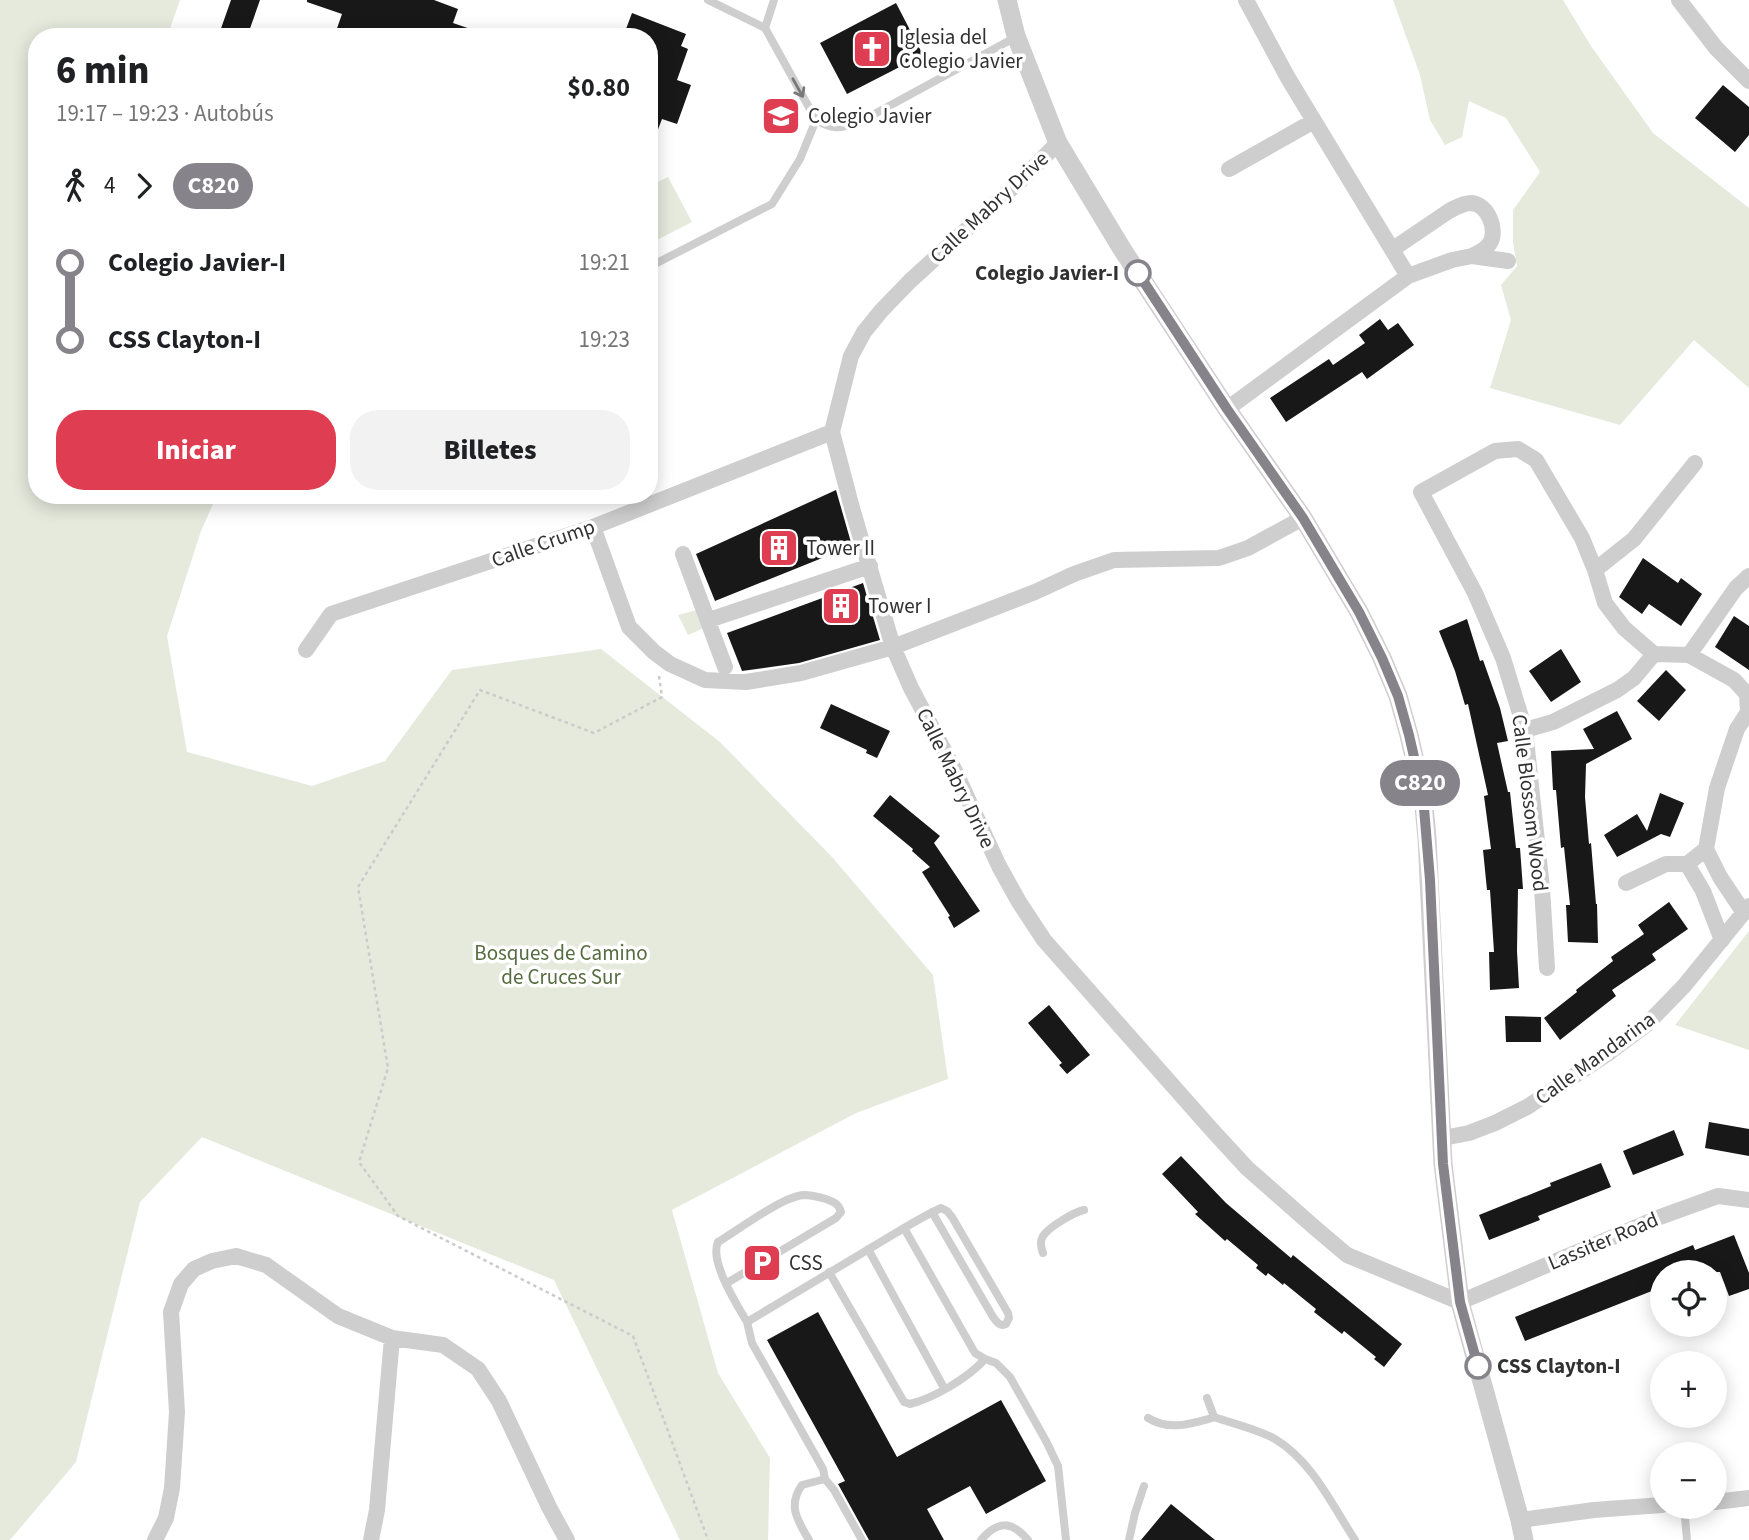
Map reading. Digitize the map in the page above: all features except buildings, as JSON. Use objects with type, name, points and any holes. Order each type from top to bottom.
[{"type":"street","points":[[1007,0],[1016,36],[1058,143],[1122,249],[1227,409],[1303,518],[1359,612],[1398,696],[1423,796],[1443,1164],[1460,1302],[1524,1540]]},
{"type":"street","points":[[1246,0],[1288,78],[1408,276]]},
{"type":"street","points":[[1679,0],[1716,48],[1749,81]]},
{"type":"street","points":[[1229,169],[1314,121]]},
{"type":"street","name":"Calle Mabry Drive","points":[[1058,143],[910,281],[864,332],[851,356],[832,432],[893,647],[999,866],[1044,940],[1247,1168],[1314,1227],[1347,1255],[1460,1302]]},
{"type":"street","points":[[1227,409],[1408,276],[1485,250],[1492,242],[1493,225],[1483,208],[1471,203],[1449,211],[1393,249]]},
{"type":"street","points":[[1472,256],[1508,261]]},
{"type":"street","name":"Calle Crump","points":[[658,501],[832,432]]},
{"type":"street","name":"Calle Blossom Wood","points":[[1548,968],[1525,730],[1503,658],[1475,593],[1421,492],[1494,451],[1518,449],[1536,460],[1582,538],[1595,570]]},
{"type":"street","points":[[1695,463],[1634,539],[1595,570],[1605,603],[1624,628],[1654,654],[1689,655],[1734,680],[1747,694],[1748,712],[1737,729],[1717,788],[1706,849],[1720,877],[1746,910]]},
{"type":"street","name":"Calle Crump","points":[[306,650],[331,614],[593,527],[651,504]]},
{"type":"street","points":[[593,527],[629,627],[670,664],[705,680],[746,682],[802,673],[893,647],[1114,560],[1219,558],[1248,548],[1303,518]]},
{"type":"street","points":[[683,554],[725,667]]},
{"type":"street","points":[[709,620],[870,566]]},
{"type":"street","points":[[1689,655],[1736,588],[1749,576]]},
{"type":"street","points":[[1525,730],[1553,722],[1618,690],[1634,678],[1654,654]]},
{"type":"street","points":[[1626,883],[1666,864],[1687,864],[1706,849]]},
{"type":"street","points":[[1687,864],[1703,891],[1722,940]]},
{"type":"street","name":"Calle Mandarina","points":[[1443,1138],[1495,1124],[1527,1107],[1647,1024],[1684,986],[1746,910]]},
{"type":"street","name":"Lassiter Road","points":[[1460,1302],[1706,1200],[1718,1196],[1749,1200]]},
{"type":"street","points":[[155,1540],[166,1518],[172,1489],[177,1412],[171,1312],[181,1284],[194,1269],[212,1261],[236,1256],[266,1265],[338,1316],[392,1338],[443,1345],[478,1369],[499,1401],[567,1540]]},
{"type":"street","points":[[371,1540],[377,1510],[392,1338]]},
{"type":"street","points":[[1727,1501],[1749,1498]]},
{"type":"street","points":[[1520,1520],[1650,1506]]},
{"type":"lane","points":[[708,0],[765,29],[816,120],[830,128],[856,124],[1016,36]]},
{"type":"lane","points":[[765,29],[774,0]]},
{"type":"lane","points":[[658,262],[772,204],[800,159],[816,120]]},
{"type":"lane","points":[[727,1283],[836,1218],[842,1212],[840,1207],[820,1197],[802,1195],[779,1204],[718,1242],[716,1248],[727,1283],[747,1322],[752,1343],[823,1469],[825,1479],[862,1540]]},
{"type":"lane","points":[[747,1322],[868,1249],[904,1228],[941,1208],[953,1217],[1008,1312],[1006,1324],[998,1324],[993,1317],[932,1213]]},
{"type":"lane","points":[[1043,1253],[1043,1236],[1067,1217],[1084,1210]]},
{"type":"lane","points":[[904,1228],[975,1353],[996,1363],[1010,1377],[1046,1441],[1058,1466],[1066,1540]]},
{"type":"lane","points":[[868,1249],[944,1388]]},
{"type":"lane","points":[[829,1272],[904,1402],[910,1405],[923,1401],[972,1372],[985,1359]]},
{"type":"lane","points":[[1207,1398],[1214,1417]]},
{"type":"lane","points":[[1148,1418],[1157,1423],[1174,1426],[1214,1417],[1274,1438],[1290,1450],[1311,1473],[1355,1540]]},
{"type":"lane","points":[[809,1540],[795,1514],[796,1493],[802,1485],[825,1479]]},
{"type":"lane","points":[[1129,1540],[1144,1486]]},
{"type":"lane","points":[[1685,1519],[1687,1540]]},
{"type":"lane","points":[[981,1540],[989,1530],[1001,1524],[1022,1533],[1028,1540]]},
{"type":"path","points":[[654,652],[662,697],[594,733],[480,690],[358,887],[388,1068],[359,1162],[398,1216],[633,1336],[708,1540]]},
{"type":"green space","name":"Bosques de Camino de Cruces Sur","points":[[0,0],[180,0],[170,28],[28,28],[28,504],[213,504],[201,531],[167,636],[187,752],[312,786],[385,761],[452,670],[601,649],[720,742],[832,857],[933,975],[948,1079],[856,1113],[672,1210],[718,1373],[770,1458],[768,1540],[680,1540],[554,1280],[202,1137],[140,1202],[76,1462],[10,1540],[0,1540]]},
{"type":"green space","points":[[1393,0],[1563,0],[1591,46],[1653,133],[1749,208],[1749,388],[1694,340],[1620,425],[1490,388],[1511,320],[1501,285],[1517,266],[1513,242],[1513,210],[1540,172],[1506,118],[1469,101],[1462,137],[1445,145],[1430,120],[1420,75]]},
{"type":"green space","points":[[668,177],[692,222],[658,239],[658,182]]},
{"type":"green space","points":[[704,608],[711,625],[688,635],[678,615]]},
{"type":"green space","points":[[1749,931],[1749,1050],[1675,1025]]},
{"type":"bus line","name":"C820","points":[[1138,273],[1332,565],[1359,612],[1398,696],[1423,796],[1430,880],[1443,1164],[1460,1302],[1478,1366]]},
{"type":"place","name":"Iglesia del Colegio Javier","points":[[872,49]]},
{"type":"place","name":"Colegio Javier","points":[[781,116]]},
{"type":"place","name":"Colegio Javier-I","points":[[1138,273]]},
{"type":"place","name":"Tower II","points":[[779,548]]},
{"type":"place","name":"Tower I","points":[[841,606]]},
{"type":"place","name":"CSS","points":[[762,1263]]},
{"type":"place","name":"CSS Clayton-I","points":[[1478,1366]]}]
